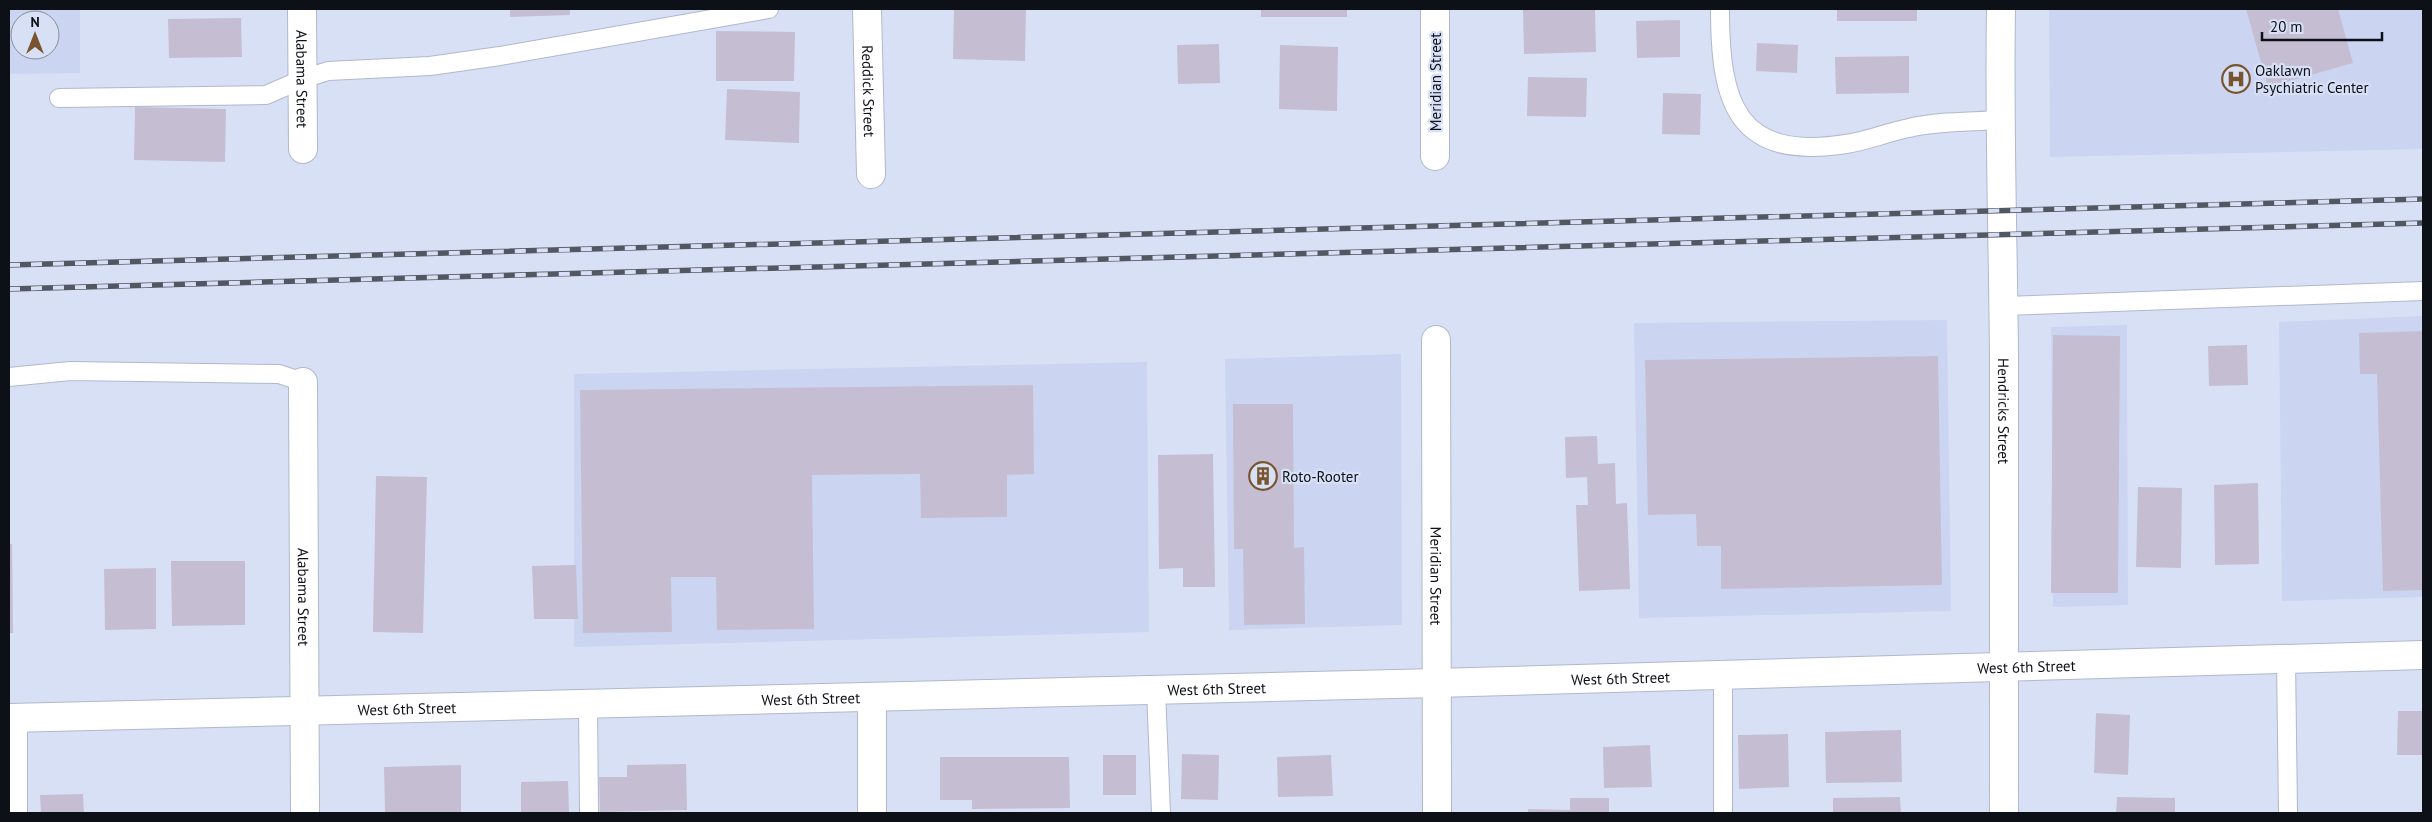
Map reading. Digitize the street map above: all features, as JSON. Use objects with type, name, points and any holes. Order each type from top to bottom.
[{"type":"street","name":"Alabama Street","points":[[302,9],[303,149]]},
{"type":"street","name":"Reddick Street","points":[[867,9],[871,174]]},
{"type":"street","name":"Meridian Street","points":[[1436,9],[1436,156]]},
{"type":"street","name":"Hendricks Street","points":[[2001,9],[1999,120],[2003,306],[2004,813]]},
{"type":"street","name":"Meridian Street","points":[[1436,340],[1438,813]]},
{"type":"street","name":"Alabama Street","points":[[303,382],[305,813]]},
{"type":"street","name":"West 6th Street","points":[[13,718],[872,698],[2423,655]]},
{"type":"street","points":[[872,698],[872,813]]},
{"type":"lane","points":[[58,98],[266,95],[303,79],[328,71],[430,66],[500,56],[769,9]]},
{"type":"lane","points":[[1720,9],[1720,47],[1728,94],[1742,119],[1760,135],[1782,144],[1823,146],[1848,144],[1911,127],[1999,120]]},
{"type":"lane","points":[[2003,306],[2423,292]]},
{"type":"lane","points":[[9,377],[88,371],[279,374],[303,382]]},
{"type":"lane","points":[[2286,658],[2288,813]]},
{"type":"lane","points":[[1723,673],[1723,813]]},
{"type":"lane","points":[[1156,690],[1161,813]]},
{"type":"lane","points":[[588,704],[589,813]]},
{"type":"lane","points":[[13,718],[18,813]]},
{"type":"shaded area","points":[[9,9],[80,9],[80,73],[9,74]]},
{"type":"shaded area","name":"Oaklawn Psychiatric Center","points":[[2049,9],[2423,9],[2423,149],[2050,157]]},
{"type":"shaded area","points":[[2423,316],[2423,597],[2282,601],[2279,322]]},
{"type":"shaded area","points":[[1947,320],[1951,611],[1639,618],[1634,323]]},
{"type":"shaded area","points":[[2127,325],[2128,605],[2053,607],[2051,327]]},
{"type":"shaded area","points":[[1401,354],[1402,625],[1229,630],[1225,359]]},
{"type":"shaded area","points":[[1147,362],[1149,632],[574,647],[574,374]]},
{"type":"building","points":[[510,9],[570,9],[570,15],[510,17]]},
{"type":"building","points":[[954,9],[1026,9],[1025,61],[953,59]]},
{"type":"building","points":[[1261,9],[1347,9],[1347,17],[1261,17]]},
{"type":"building","points":[[1523,9],[1595,9],[1596,52],[1524,54]]},
{"type":"building","points":[[1837,9],[1917,9],[1917,21],[1837,21]]},
{"type":"building","points":[[2246,9],[2338,9],[2353,63],[2268,87]]},
{"type":"building","points":[[241,18],[242,57],[169,58],[168,19]]},
{"type":"building","points":[[1680,20],[1680,57],[1637,58],[1636,21]]},
{"type":"building","points":[[716,31],[795,32],[794,81],[716,81]]},
{"type":"building","points":[[1757,43],[1798,45],[1797,73],[1756,71]]},
{"type":"building","points":[[1219,44],[1220,83],[1178,84],[1177,45]]},
{"type":"building","points":[[1280,45],[1338,47],[1337,111],[1279,109]]},
{"type":"building","points":[[1909,56],[1909,93],[1836,94],[1835,57]]},
{"type":"building","points":[[1528,77],[1587,78],[1586,117],[1527,116]]},
{"type":"building","points":[[727,89],[800,92],[799,143],[725,140]]},
{"type":"building","points":[[1663,93],[1701,94],[1700,135],[1662,134]]},
{"type":"building","points":[[135,107],[226,109],[225,162],[134,160]]},
{"type":"building","points":[[2423,331],[2423,590],[2383,591],[2377,374],[2360,374],[2359,333]]},
{"type":"building","points":[[2053,335],[2120,336],[2118,593],[2051,593]]},
{"type":"building","points":[[2247,345],[2248,385],[2209,386],[2208,346]]},
{"type":"building","points":[[1938,356],[1942,585],[1721,589],[1721,546],[1697,546],[1696,514],[1648,515],[1645,360]]},
{"type":"building","points":[[1033,385],[1034,474],[1007,475],[1007,517],[921,518],[920,474],[812,475],[814,629],[717,630],[716,577],[671,577],[672,632],[583,633],[580,390]]},
{"type":"building","name":"Roto-Rooter","points":[[1233,404],[1293,404],[1294,548],[1304,547],[1305,624],[1244,625],[1243,549],[1234,549]]},
{"type":"building","points":[[1597,436],[1598,464],[1615,463],[1616,504],[1627,503],[1630,589],[1579,591],[1576,505],[1588,505],[1587,477],[1566,478],[1565,437]]},
{"type":"building","points":[[1213,454],[1215,587],[1183,587],[1183,568],[1159,569],[1158,455]]},
{"type":"building","points":[[376,476],[427,477],[423,633],[373,632]]},
{"type":"building","points":[[2258,483],[2259,564],[2215,565],[2214,485]]},
{"type":"building","points":[[2138,487],[2182,488],[2181,568],[2136,567]]},
{"type":"building","points":[[9,544],[12,544],[13,633],[9,633]]},
{"type":"building","points":[[171,561],[245,561],[245,625],[172,626]]},
{"type":"building","points":[[576,565],[578,619],[534,619],[532,566]]},
{"type":"building","points":[[156,568],[156,629],[105,630],[104,569]]},
{"type":"building","points":[[2398,711],[2423,711],[2423,755],[2397,755]]},
{"type":"building","points":[[2096,713],[2130,715],[2128,775],[2094,773]]},
{"type":"building","points":[[1901,730],[1902,782],[1826,783],[1825,732]]},
{"type":"building","points":[[1788,734],[1789,787],[1739,789],[1738,735]]},
{"type":"building","points":[[1650,745],[1652,787],[1604,788],[1603,747]]},
{"type":"building","points":[[1182,754],[1219,755],[1218,800],[1181,799]]},
{"type":"building","points":[[1103,755],[1136,755],[1136,795],[1103,795]]},
{"type":"building","points":[[1331,755],[1333,796],[1278,797],[1277,757]]},
{"type":"building","points":[[940,757],[1069,757],[1070,808],[972,809],[972,800],[940,800]]},
{"type":"building","points":[[686,764],[687,810],[600,812],[599,777],[627,777],[627,765]]},
{"type":"building","points":[[461,765],[461,813],[385,813],[384,767]]},
{"type":"building","points":[[568,781],[569,813],[521,813],[521,782]]},
{"type":"building","points":[[83,794],[84,813],[41,813],[40,795]]},
{"type":"building","points":[[1900,797],[1901,813],[1833,813],[1833,798]]},
{"type":"building","points":[[2117,797],[2175,798],[2175,813],[2116,813]]},
{"type":"building","points":[[1570,798],[1609,798],[1609,813],[1528,813],[1528,809],[1570,810]]},
{"type":"railway","points":[[9,265],[2423,199]]},
{"type":"railway","points":[[9,289],[2423,223]]},
{"type":"place","name":"Oaklawn Psychiatric Center","points":[[2236,79]]},
{"type":"place","name":"Roto-Rooter","points":[[1263,476]]}]
